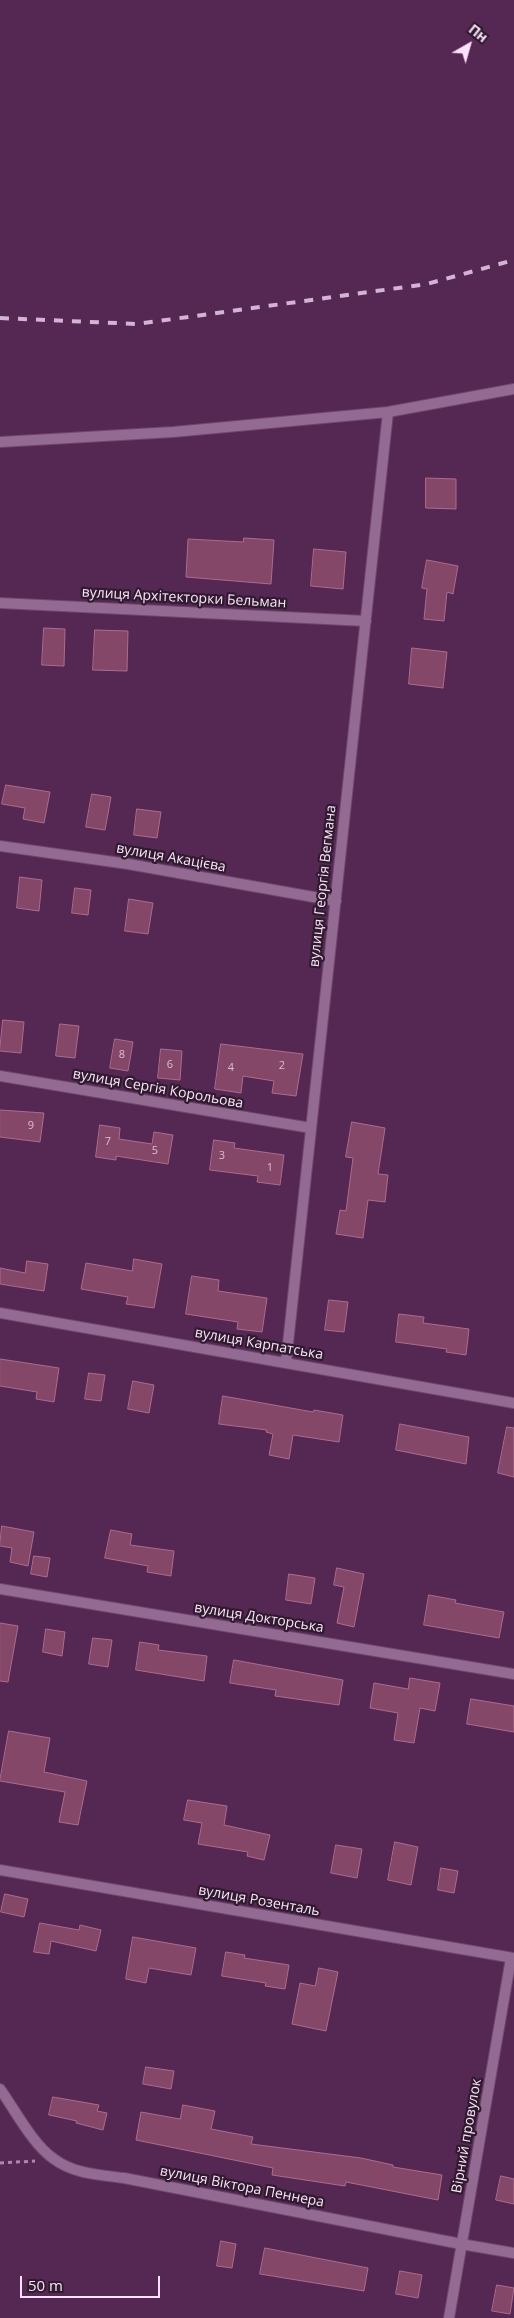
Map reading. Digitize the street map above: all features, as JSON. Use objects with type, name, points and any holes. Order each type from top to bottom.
[{"type":"street","points":[[0,442],[173,432],[388,412],[514,389]]},
{"type":"street","name":"вулиця Георгія Вегмана","points":[[286,1362],[388,412]]},
{"type":"street","name":"вулиця Архітекторки Бельман","points":[[0,603],[366,621]]},
{"type":"street","name":"вулиця Акацієва","points":[[0,846],[128,864],[336,901]]},
{"type":"street","name":"вулиця Сергія Корольова","points":[[0,1076],[311,1128]]},
{"type":"street","name":"вулиця Карпатська","points":[[0,1313],[514,1403]]},
{"type":"street","name":"вулиця Докторська","points":[[0,1589],[514,1674]]},
{"type":"street","name":"вулиця Розенталь","points":[[0,1870],[513,1958]]},
{"type":"street","name":"Вірний провулок","points":[[449,2318],[513,1958]]},
{"type":"street","name":"вулиця Віктора Пеннера","points":[[0,2089],[40,2146],[53,2159],[83,2172],[124,2178],[514,2253]]},
{"type":"path","points":[[0,2163],[53,2159]]},
{"type":"building","points":[[426,478],[456,479],[456,509],[426,508]]},
{"type":"building","points":[[244,538],[274,540],[271,584],[186,577],[188,539],[243,542]]},
{"type":"building","points":[[314,549],[346,552],[343,589],[311,586]]},
{"type":"building","points":[[427,560],[458,566],[453,594],[447,592],[444,621],[424,619],[427,589],[422,588]]},
{"type":"building","points":[[44,628],[65,629],[64,666],[42,665]]},
{"type":"building","points":[[95,630],[128,631],[127,671],[93,670]]},
{"type":"building","points":[[412,648],[447,652],[443,688],[409,684]]},
{"type":"building","points":[[6,785],[50,792],[44,823],[23,819],[25,808],[2,804]]},
{"type":"building","points":[[92,794],[111,797],[105,830],[86,827]]},
{"type":"building","points":[[137,809],[161,812],[157,838],[134,835]]},
{"type":"building","points":[[20,877],[42,880],[39,911],[17,908]]},
{"type":"building","points":[[75,888],[91,890],[88,915],[72,913]]},
{"type":"building","points":[[129,899],[153,903],[148,934],[125,931]]},
{"type":"building","points":[[3,1020],[24,1022],[21,1053],[0,1051]]},
{"type":"building","points":[[60,1024],[79,1026],[75,1058],[56,1056]]},
{"type":"building","points":[[115,1039],[133,1042],[128,1071],[110,1068]]},
{"type":"building","points":[[221,1044],[303,1054],[296,1096],[272,1093],[274,1081],[243,1076],[241,1093],[215,1089]]},
{"type":"building","points":[[161,1049],[182,1051],[180,1080],[158,1078]]},
{"type":"building","points":[[0,1110],[44,1113],[40,1142],[0,1137]]},
{"type":"building","points":[[352,1122],[385,1128],[378,1174],[388,1175],[385,1202],[368,1200],[363,1238],[336,1234],[340,1210],[346,1211],[353,1158],[346,1157]]},
{"type":"building","points":[[100,1125],[120,1128],[119,1139],[152,1144],[154,1132],[173,1135],[168,1164],[116,1156],[116,1160],[96,1157]]},
{"type":"building","points":[[214,1140],[235,1143],[234,1148],[284,1155],[280,1185],[257,1182],[258,1176],[210,1170]]},
{"type":"building","points":[[134,1259],[162,1264],[154,1308],[126,1304],[128,1297],[81,1289],[86,1263],[132,1271]]},
{"type":"building","points":[[27,1261],[48,1264],[44,1291],[0,1284],[0,1268],[25,1273]]},
{"type":"building","points":[[192,1276],[219,1280],[218,1291],[267,1298],[262,1332],[237,1329],[238,1322],[186,1314]]},
{"type":"building","points":[[329,1300],[348,1302],[344,1332],[325,1330]]},
{"type":"building","points":[[399,1314],[424,1317],[423,1323],[469,1329],[466,1355],[446,1352],[447,1349],[396,1342]]},
{"type":"building","points":[[0,1359],[59,1368],[54,1402],[36,1399],[37,1392],[0,1386]]},
{"type":"building","points":[[89,1373],[105,1375],[101,1401],[85,1399]]},
{"type":"building","points":[[133,1381],[154,1385],[149,1413],[128,1409]]},
{"type":"building","points":[[223,1396],[313,1412],[314,1410],[343,1415],[339,1442],[293,1435],[289,1459],[269,1455],[273,1434],[266,1432],[267,1430],[219,1424]]},
{"type":"building","points":[[400,1424],[469,1437],[466,1464],[396,1450]]},
{"type":"building","points":[[507,1427],[514,1428],[514,1477],[498,1473]]},
{"type":"building","points":[[2,1526],[34,1532],[28,1566],[10,1562],[12,1548],[0,1546]]},
{"type":"building","points":[[111,1530],[132,1534],[130,1545],[174,1551],[171,1576],[147,1572],[148,1566],[105,1558]]},
{"type":"building","points":[[34,1556],[50,1558],[47,1577],[31,1574]]},
{"type":"building","points":[[337,1568],[364,1574],[354,1627],[337,1623],[344,1587],[334,1585]]},
{"type":"building","points":[[289,1574],[315,1578],[311,1604],[286,1600]]},
{"type":"building","points":[[429,1595],[456,1600],[455,1603],[504,1612],[499,1638],[424,1625]]},
{"type":"building","points":[[0,1623],[18,1626],[8,1682],[0,1681]]},
{"type":"building","points":[[46,1629],[65,1632],[62,1656],[43,1652]]},
{"type":"building","points":[[93,1638],[112,1640],[108,1667],[89,1664]]},
{"type":"building","points":[[140,1642],[159,1645],[158,1650],[207,1656],[204,1681],[136,1670]]},
{"type":"building","points":[[234,1660],[343,1680],[339,1705],[275,1696],[276,1690],[230,1683]]},
{"type":"building","points":[[410,1678],[440,1683],[435,1711],[420,1708],[414,1743],[394,1740],[398,1713],[370,1708],[374,1683],[408,1689]]},
{"type":"building","points":[[471,1699],[514,1706],[514,1732],[467,1724]]},
{"type":"building","points":[[9,1731],[50,1738],[44,1772],[87,1781],[78,1825],[59,1822],[65,1792],[0,1781]]},
{"type":"building","points":[[188,1800],[227,1806],[224,1825],[270,1835],[264,1860],[247,1856],[248,1852],[198,1844],[202,1823],[184,1820]]},
{"type":"building","points":[[395,1842],[418,1847],[411,1885],[388,1880]]},
{"type":"building","points":[[336,1845],[362,1849],[357,1878],[331,1873]]},
{"type":"building","points":[[441,1868],[458,1871],[454,1893],[438,1890]]},
{"type":"building","points":[[5,1894],[28,1899],[24,1917],[1,1912]]},
{"type":"building","points":[[40,1923],[79,1930],[80,1925],[101,1930],[96,1951],[51,1941],[49,1954],[34,1952]]},
{"type":"building","points":[[133,1937],[196,1948],[191,1975],[149,1968],[146,1983],[126,1979]]},
{"type":"building","points":[[226,1952],[245,1955],[244,1958],[289,1965],[285,1989],[265,1986],[266,1983],[222,1976]]},
{"type":"building","points":[[319,1968],[338,1972],[326,2031],[292,2024],[300,1983],[315,1986]]},
{"type":"building","points":[[146,2067],[174,2071],[171,2089],[143,2084]]},
{"type":"building","points":[[53,2097],[99,2105],[97,2111],[107,2113],[103,2130],[76,2123],[77,2121],[49,2115]]},
{"type":"building","points":[[183,2105],[215,2111],[211,2129],[253,2137],[251,2144],[361,2158],[393,2165],[393,2167],[442,2175],[438,2200],[346,2182],[345,2186],[272,2175],[273,2168],[136,2140],[141,2112],[180,2119]]},
{"type":"building","points":[[501,2176],[514,2179],[514,2204],[496,2200]]},
{"type":"building","points":[[221,2241],[236,2244],[232,2268],[217,2266]]},
{"type":"building","points":[[265,2248],[368,2268],[364,2291],[260,2274]]},
{"type":"building","points":[[400,2271],[422,2275],[418,2298],[396,2294]]},
{"type":"building","points":[[497,2285],[514,2288],[510,2314],[492,2311]]},
{"type":"railway","points":[[0,318],[137,324],[427,284],[514,260]]}]
